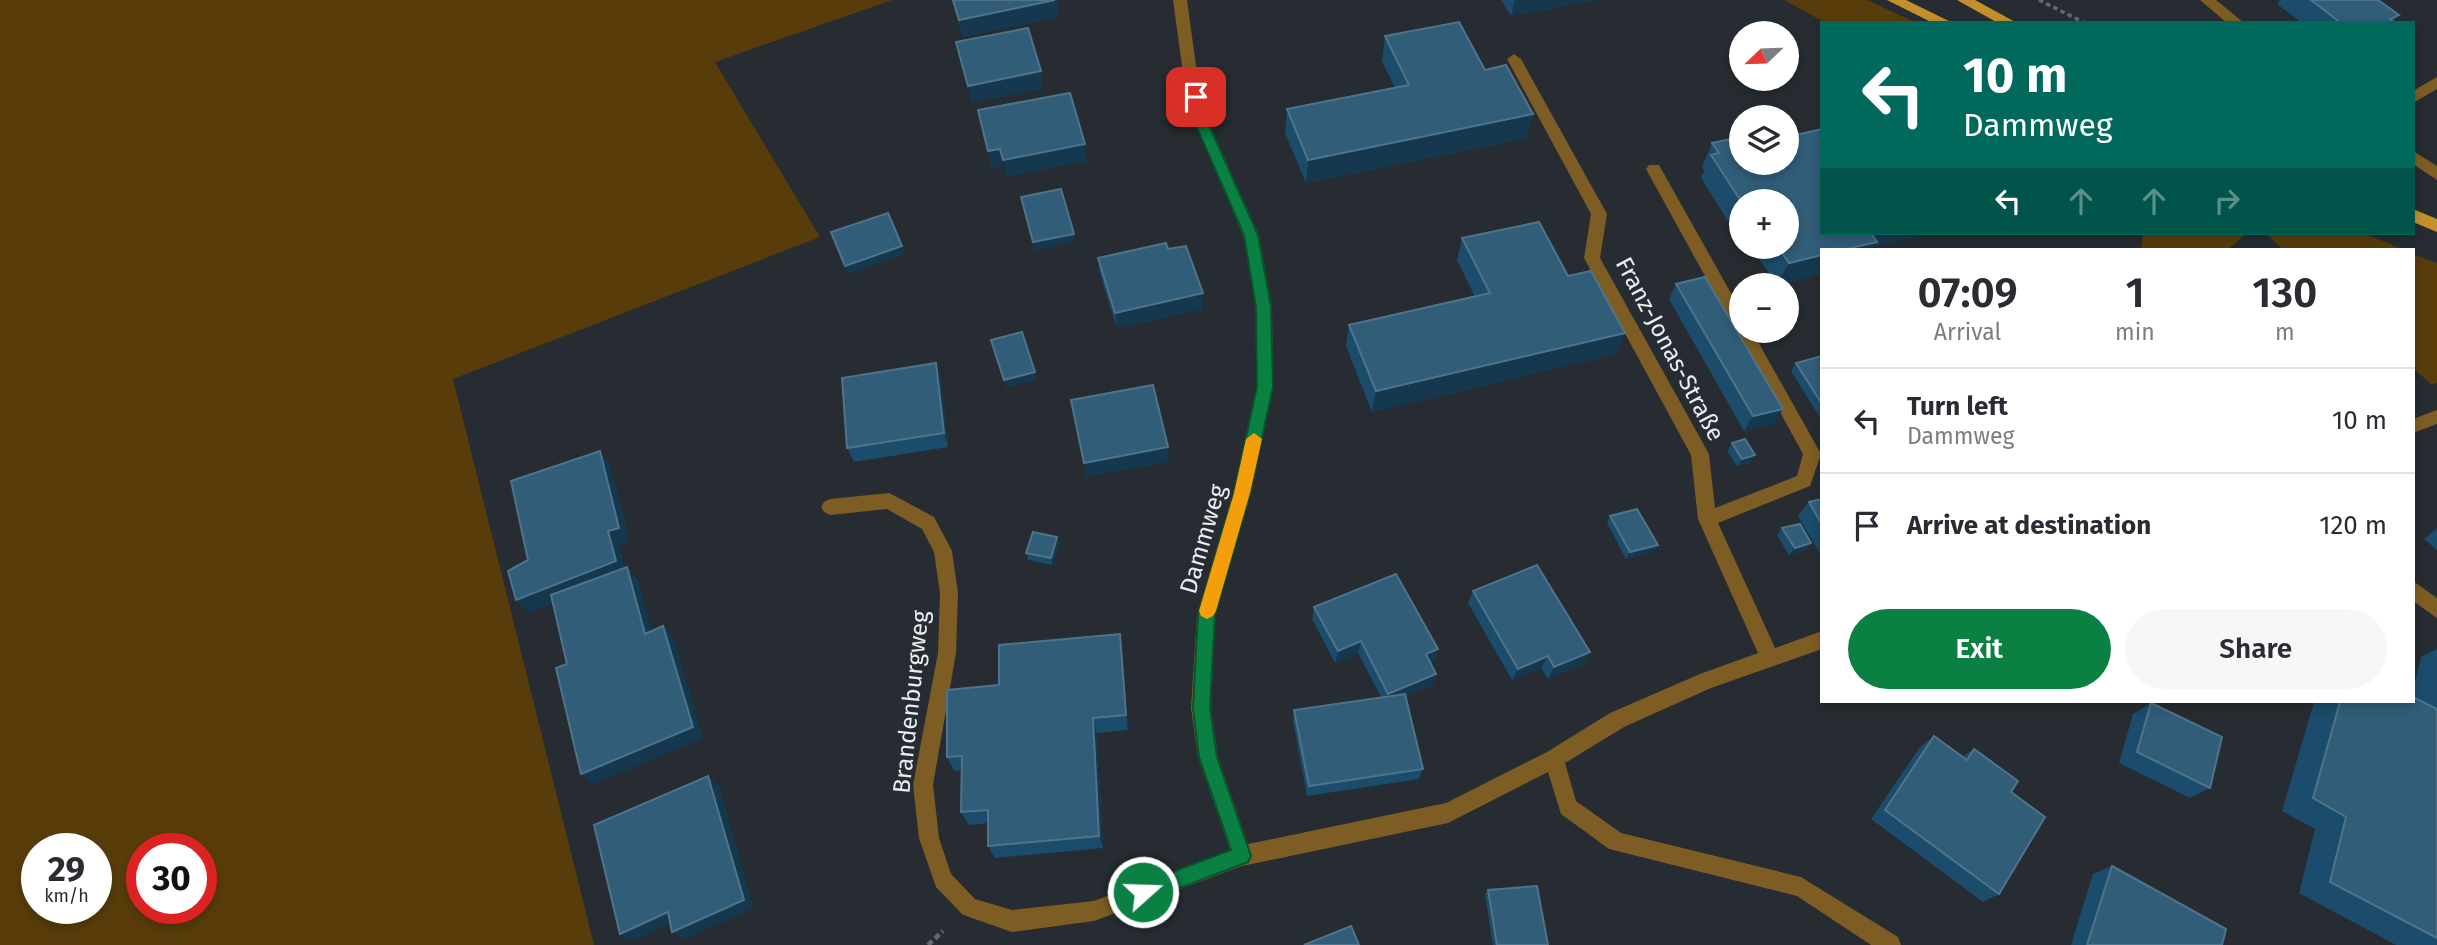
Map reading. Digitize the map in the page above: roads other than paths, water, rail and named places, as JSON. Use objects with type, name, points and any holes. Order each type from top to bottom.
[{"type":"main road","points":[[1894,0],[1941,21]]},
{"type":"main road","points":[[1964,0],[2006,21]]},
{"type":"main road","points":[[2415,216],[2437,226]]},
{"type":"street","name":"Dammweg","points":[[1180,0],[1190,72],[1202,123],[1251,235],[1264,307],[1265,387],[1242,493],[1206,615],[1201,708],[1208,757],[1242,856]]},
{"type":"street","points":[[2207,0],[2234,21]]},
{"type":"street","name":"Franz-Jonas-Straße","points":[[1514,59],[1599,214],[1592,258],[1700,454],[1707,519],[1770,658]]},
{"type":"street","points":[[2415,97],[2437,82]]},
{"type":"street","points":[[2415,158],[2437,174]]},
{"type":"street","points":[[1654,169],[1729,304]]},
{"type":"street","points":[[1707,519],[1804,481],[1812,454],[1751,343]]},
{"type":"street","points":[[2415,425],[2437,417]]},
{"type":"street","name":"Brandenburgweg","points":[[830,507],[888,500],[928,523],[943,551],[949,593],[947,653],[923,785],[929,838],[943,880],[970,906],[1012,921],[1094,911],[1242,856]]},
{"type":"street","points":[[2415,591],[2437,610]]},
{"type":"street","points":[[1242,856],[1448,813],[1554,759],[1617,720],[1707,680],[1820,641]]},
{"type":"street","points":[[1554,759],[1568,807],[1616,842],[1801,887],[1891,945]]}]
